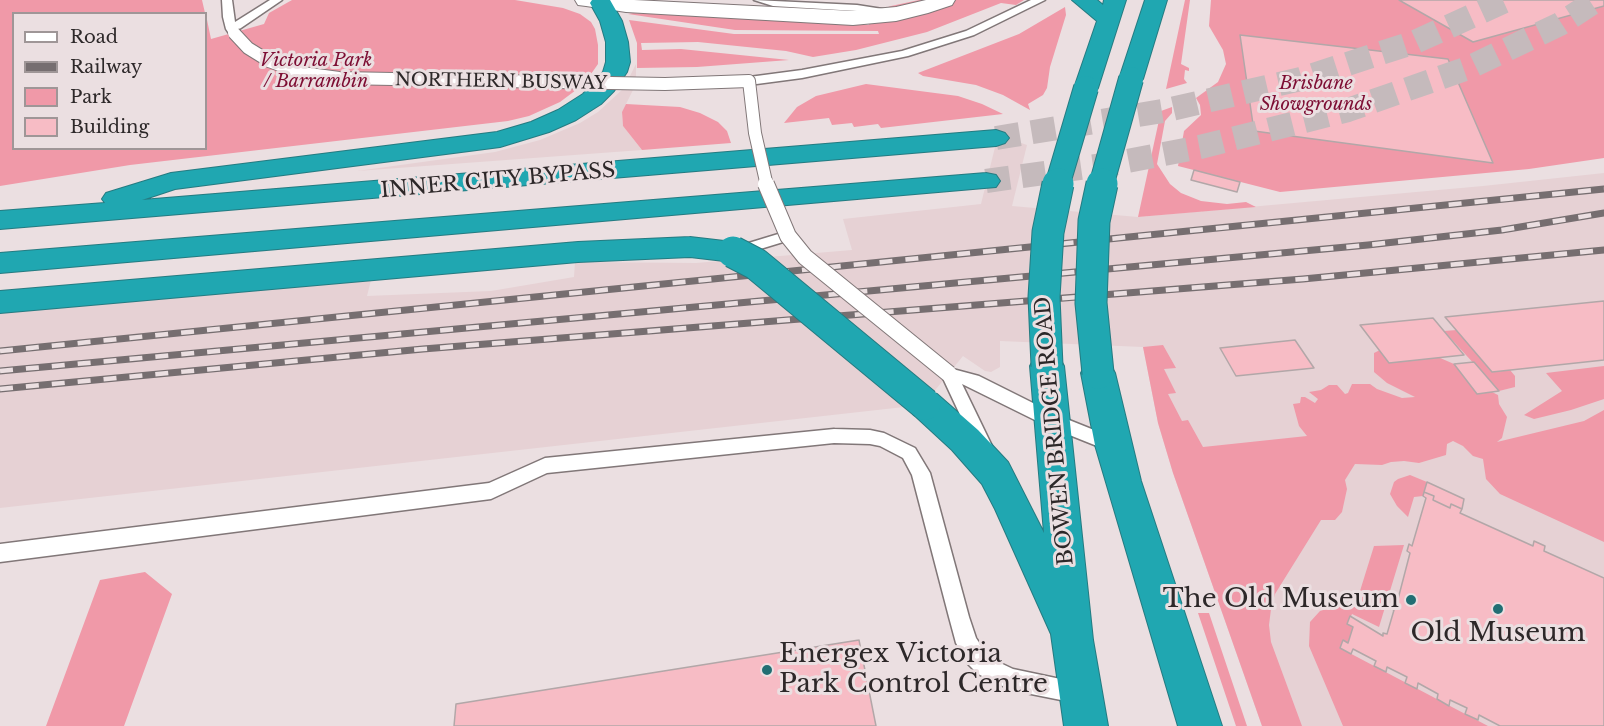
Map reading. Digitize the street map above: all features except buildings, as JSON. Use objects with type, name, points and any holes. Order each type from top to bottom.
[{"type":"highway","points":[[1083,0],[1112,9]]},
{"type":"highway","points":[[1156,0],[1097,202],[1094,221],[1091,303],[1098,373],[1113,445],[1200,726]]},
{"type":"highway","points":[[69,215],[171,181],[491,141],[540,127],[567,115],[592,99],[606,86],[615,72],[618,62],[617,42],[611,21],[593,2]]},
{"type":"highway","name":"BOWEN BRIDGE ROAD","points":[[1084,709],[1072,640],[1047,366],[1044,297],[1048,232],[1055,193],[1112,9]]},
{"type":"highway","name":"INNER CITY BYPASS","points":[[0,220],[996,138]]},
{"type":"highway","name":"INNER CITY BYPASS","points":[[0,263],[986,181]]},
{"type":"highway","points":[[0,302],[578,252],[690,247],[733,252],[756,264],[925,404],[966,440],[989,465],[1012,504],[1072,640]]},
{"type":"main road","points":[[593,2],[842,18],[896,15],[928,7],[944,0]]},
{"type":"lane","points":[[227,0],[233,31],[277,0]]},
{"type":"lane","points":[[759,0],[773,3],[858,8],[896,15]]},
{"type":"lane","name":"NORTHERN BUSWAY","points":[[233,31],[248,48],[269,62],[302,73],[339,78],[665,84],[749,81],[810,73],[904,54],[970,33],[1040,0]]},
{"type":"lane","points":[[749,81],[755,133],[768,192],[788,236],[805,257],[949,374],[973,381],[1053,422],[1113,445]]},
{"type":"lane","points":[[733,252],[788,236]]},
{"type":"lane","points":[[949,374],[989,465]]},
{"type":"lane","points":[[0,553],[491,491],[545,466],[566,463],[834,436],[870,437],[891,443],[909,453],[921,473],[959,617],[967,643],[976,657],[986,667],[1084,709]]},
{"type":"shaded area","points":[[636,64],[633,90],[622,112],[623,126],[642,150],[357,171],[495,152],[540,140],[580,123],[598,112],[624,88]]},
{"type":"shaded area","points":[[998,135],[1027,145],[1012,206],[1138,217],[1604,173],[1604,726],[1262,726],[1173,473],[1158,423],[1143,347],[1000,341],[1000,367],[991,372],[985,371],[963,356],[914,416],[904,407],[0,508],[0,313],[371,280],[367,296],[491,291],[574,277],[575,262],[696,263],[852,250],[843,219],[981,204]]},
{"type":"green space","name":"Victoria Park / Barrambin","points":[[0,0],[202,0],[205,12],[12,12],[12,150],[207,150],[207,20],[211,39],[264,24],[269,13],[292,0],[515,0],[563,8],[580,14],[591,22],[595,29],[598,64],[584,84],[560,102],[529,116],[508,121],[130,165],[0,186]]},
{"type":"green space","points":[[919,0],[1024,0],[1016,5],[1001,3],[927,32],[856,50],[813,57],[786,51],[698,42],[641,43],[642,50],[681,49],[789,60],[697,67],[637,68],[637,43],[629,20],[734,34],[879,34],[878,31],[735,30],[628,14],[869,25],[865,15]]},
{"type":"green space","points":[[1185,0],[1190,0],[1181,64],[1189,68],[1189,71],[1185,70],[1184,79],[1187,83],[1166,89]]},
{"type":"green space","name":"Brisbane Showgrounds","points":[[1211,0],[1604,0],[1604,158],[1529,169],[1280,192],[1178,166],[1184,131],[1201,115],[1200,105],[1196,98],[1218,82],[1226,64],[1223,50],[1209,26]]},
{"type":"green space","points":[[1065,7],[1066,15],[1050,67],[1047,88],[1043,95],[1028,104],[1030,110],[1003,95],[976,85],[923,76],[918,73],[1019,34]]},
{"type":"green space","points":[[866,84],[958,96],[1003,114],[881,128],[878,124],[854,127],[852,123],[832,125],[829,118],[784,123],[797,107],[816,96]]},
{"type":"green space","points":[[626,104],[680,107],[700,113],[718,122],[727,131],[731,143],[642,150],[623,126],[622,112]]},
{"type":"green space","points":[[1172,107],[1172,113],[1165,121],[1157,164],[1170,184],[1181,193],[1201,201],[1227,204],[1246,202],[1256,207],[1138,217],[1161,111]]},
{"type":"green space","points":[[1457,330],[1492,372],[1510,370],[1515,376],[1515,387],[1499,391],[1444,331]]},
{"type":"green space","points":[[1163,345],[1176,368],[1164,369],[1176,393],[1168,394],[1182,421],[1188,420],[1203,447],[1307,436],[1299,426],[1293,404],[1300,403],[1301,397],[1315,403],[1318,399],[1309,392],[1321,390],[1329,385],[1337,385],[1345,394],[1348,393],[1352,384],[1370,384],[1402,398],[1415,397],[1387,383],[1374,372],[1374,353],[1382,349],[1431,354],[1454,364],[1477,394],[1492,392],[1498,395],[1499,404],[1507,417],[1502,438],[1497,442],[1584,421],[1604,410],[1604,542],[1500,494],[1486,479],[1483,459],[1473,456],[1463,446],[1453,441],[1447,444],[1446,455],[1419,463],[1404,461],[1382,465],[1355,464],[1345,480],[1347,489],[1342,512],[1335,520],[1321,520],[1275,594],[1271,609],[1269,625],[1271,642],[1302,726],[1262,726],[1173,473],[1158,423],[1143,347]]},
{"type":"green space","points":[[1604,366],[1604,399],[1534,419],[1524,415],[1562,391],[1546,373]]},
{"type":"green space","points":[[1410,475],[1427,482],[1423,496],[1414,497],[1408,517],[1397,506],[1390,494],[1394,482]]},
{"type":"green space","points":[[1404,545],[1379,627],[1352,614],[1348,623],[1353,627],[1348,643],[1343,640],[1340,648],[1488,726],[1343,726],[1309,646],[1310,622],[1320,611],[1336,606],[1355,607],[1374,546]]},
{"type":"green space","points":[[145,572],[172,594],[124,726],[46,726],[100,580]]},
{"type":"green space","points":[[1198,613],[1209,613],[1247,726],[1236,726]]},
{"type":"tunnel","points":[[996,138],[1163,111],[1301,79],[1415,42],[1507,0]]},
{"type":"tunnel","points":[[986,181],[1117,163],[1200,147],[1348,110],[1468,68],[1560,24],[1597,0]]},
{"type":"railway","points":[[0,351],[1604,189]]},
{"type":"railway","points":[[0,371],[1368,245],[1502,230],[1604,213]]},
{"type":"railway","points":[[0,389],[423,349],[1303,279],[1604,250]]},
{"type":"place","name":"The Old Museum","points":[[1411,600]]},
{"type":"place","name":"Old Museum","points":[[1498,609]]},
{"type":"place","name":"Energex Victoria Park Control Centre","points":[[767,670]]}]
